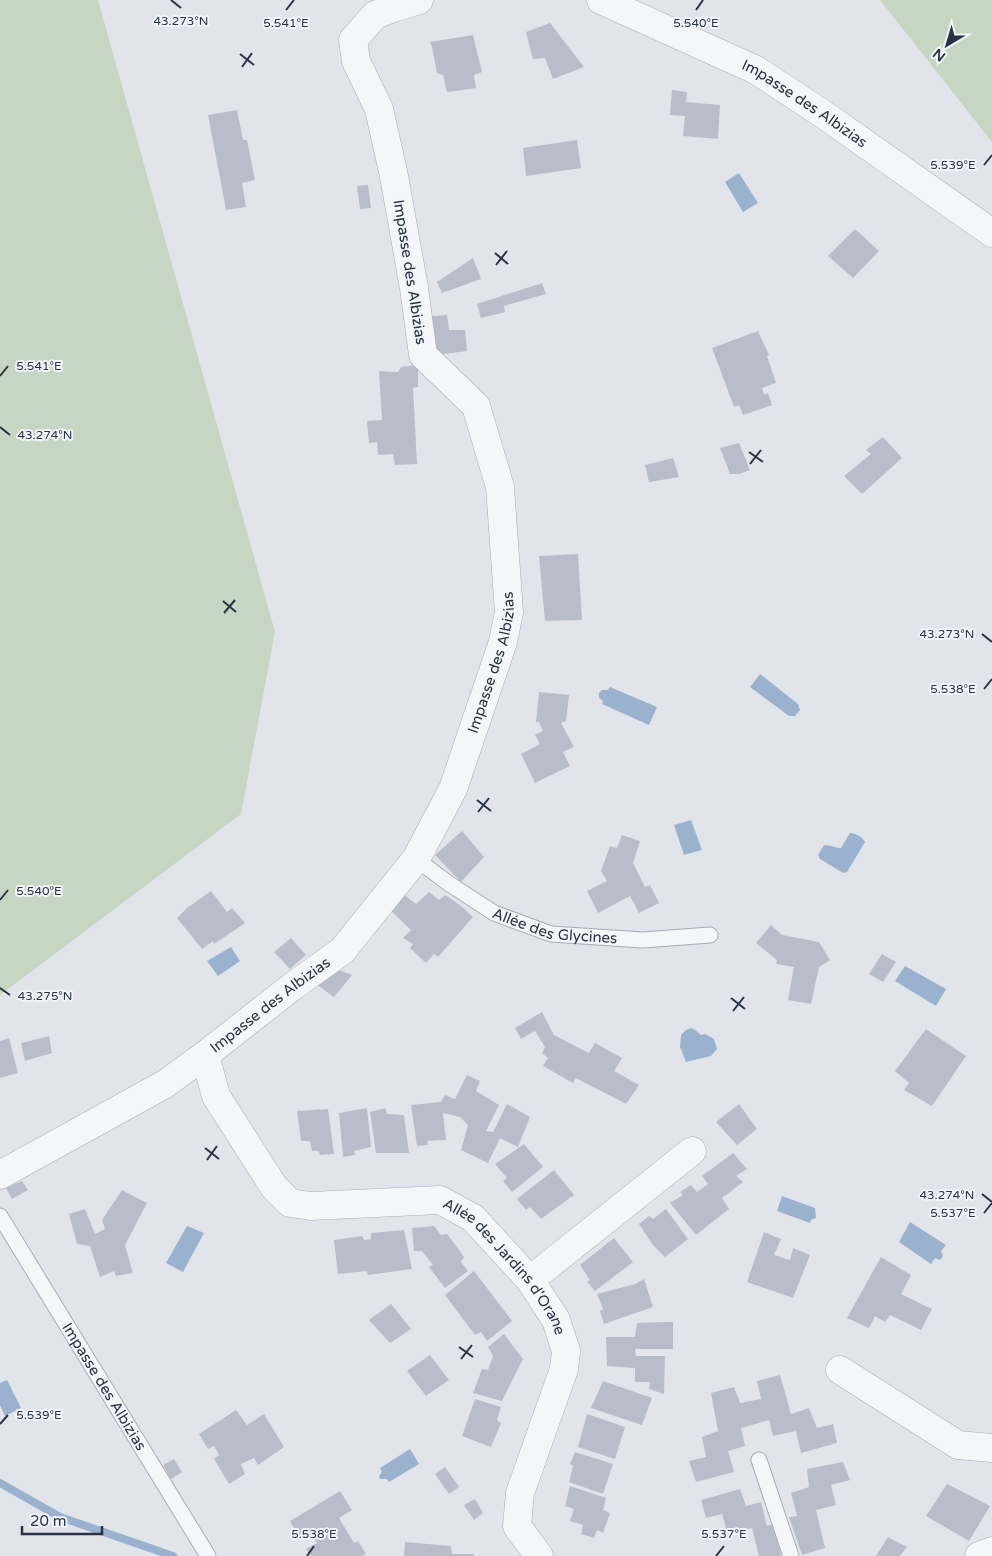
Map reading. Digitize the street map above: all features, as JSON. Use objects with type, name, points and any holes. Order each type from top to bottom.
[{"type":"street","name":"Impasse des Albizias","points":[[0,1175],[165,1084],[342,951],[416,859],[453,789],[503,642],[509,612],[500,487],[476,406],[423,355],[414,288],[394,176],[379,109],[356,61],[353,40],[375,16],[419,0]]},
{"type":"street","name":"Impasse des Albizias","points":[[601,0],[756,70],[823,114],[992,233]]},
{"type":"street","name":"Allée des Jardins d'Orane","points":[[205,1055],[216,1096],[274,1187],[290,1203],[311,1206],[440,1200],[473,1218],[530,1280],[556,1320],[566,1350],[564,1369],[520,1493],[517,1526],[539,1556]]},
{"type":"street","points":[[530,1280],[692,1151]]},
{"type":"street","points":[[840,1370],[958,1445],[992,1448]]},
{"type":"street","points":[[979,1556],[992,1551]]},
{"type":"lane","name":"Allée des Glycines","points":[[416,859],[448,883],[494,913],[551,934],[643,940],[710,935]]},
{"type":"lane","name":"Impasse des Albizias","points":[[0,1216],[208,1556]]},
{"type":"lane","points":[[760,1460],[791,1556]]},
{"type":"green space","points":[[0,0],[98,0],[275,632],[241,814],[0,995]]},
{"type":"green space","points":[[880,0],[992,0],[992,142]]},
{"type":"water","points":[[739,173],[758,203],[743,212],[725,182]]},
{"type":"water","points":[[760,674],[798,704],[800,710],[795,716],[789,716],[750,687]]},
{"type":"water","points":[[610,687],[657,707],[649,725],[602,704],[603,701],[599,698],[599,693],[602,690],[608,690]]},
{"type":"water","points":[[691,820],[702,850],[684,855],[674,825]]},
{"type":"water","points":[[850,833],[863,838],[865,842],[847,872],[843,873],[820,859],[818,855],[824,845],[841,848]]},
{"type":"water","points":[[231,947],[240,961],[218,976],[207,961]]},
{"type":"water","points":[[905,966],[946,989],[936,1006],[895,981]]},
{"type":"water","points":[[691,1028],[701,1035],[705,1034],[714,1039],[717,1049],[711,1056],[686,1062],[680,1047],[681,1035]]},
{"type":"water","points":[[782,1196],[815,1208],[816,1218],[811,1220],[810,1223],[777,1211]]},
{"type":"water","points":[[910,1222],[946,1245],[941,1251],[943,1256],[940,1260],[935,1258],[931,1264],[899,1242]]},
{"type":"water","points":[[187,1226],[204,1233],[183,1272],[166,1263]]},
{"type":"water","points":[[7,1380],[21,1408],[5,1416],[0,1405],[0,1383]]},
{"type":"water","points":[[410,1449],[419,1464],[389,1482],[387,1479],[380,1479],[379,1476],[382,1472],[380,1468]]},
{"type":"building","points":[[550,23],[584,67],[553,79],[545,58],[533,59],[526,32]]},
{"type":"building","points":[[473,35],[482,72],[474,75],[476,88],[447,92],[443,75],[437,73],[430,42]]},
{"type":"building","points":[[672,90],[687,92],[686,102],[720,105],[718,139],[683,136],[685,116],[670,115]]},
{"type":"building","points":[[237,110],[243,140],[247,140],[255,180],[242,183],[246,207],[226,210],[208,115]]},
{"type":"building","points":[[577,140],[581,168],[526,176],[523,148]]},
{"type":"building","points":[[368,185],[371,208],[360,209],[357,186]]},
{"type":"building","points":[[855,229],[879,251],[853,278],[828,256]]},
{"type":"building","points":[[473,258],[481,279],[442,293],[437,282]]},
{"type":"building","points":[[542,283],[546,294],[504,306],[505,312],[481,318],[477,304]]},
{"type":"building","points":[[447,315],[449,330],[465,330],[467,351],[430,356],[424,317]]},
{"type":"building","points":[[758,331],[769,355],[767,356],[776,383],[762,388],[764,395],[768,393],[772,405],[743,415],[739,405],[734,407],[712,348]]},
{"type":"building","points":[[418,365],[418,387],[413,388],[417,464],[395,465],[393,454],[378,455],[377,442],[369,443],[367,421],[382,420],[379,371],[398,372],[401,367]]},
{"type":"building","points":[[883,437],[902,458],[862,494],[844,476],[871,454],[866,450]]},
{"type":"building","points":[[739,443],[750,470],[739,474],[730,474],[720,448]]},
{"type":"building","points":[[673,458],[679,477],[649,482],[645,465]]},
{"type":"building","points":[[578,554],[582,620],[545,621],[539,556]]},
{"type":"building","points":[[539,692],[569,695],[566,721],[561,723],[574,747],[563,752],[570,766],[535,783],[521,754],[540,744],[535,735],[543,731],[539,722],[536,722]]},
{"type":"building","points":[[462,831],[484,857],[461,882],[435,855]]},
{"type":"building","points":[[622,835],[640,841],[633,863],[645,887],[650,885],[659,903],[639,913],[630,896],[598,913],[587,891],[607,881],[601,871],[610,846],[617,848]]},
{"type":"building","points":[[211,891],[227,912],[232,908],[245,923],[214,944],[213,941],[202,949],[177,918],[187,908]]},
{"type":"building","points":[[429,892],[439,900],[445,895],[473,917],[438,957],[434,954],[426,963],[410,948],[413,944],[403,938],[411,930],[390,910],[403,894],[416,904]]},
{"type":"building","points":[[771,925],[782,935],[819,942],[830,960],[819,967],[811,1004],[788,1000],[794,967],[776,964],[777,960],[756,943]]},
{"type":"building","points":[[291,938],[306,955],[290,969],[274,952]]},
{"type":"building","points":[[882,954],[896,962],[883,982],[869,974]]},
{"type":"building","points":[[334,968],[352,975],[334,997],[313,982]]},
{"type":"building","points":[[542,1012],[554,1035],[589,1053],[595,1043],[622,1058],[614,1071],[639,1085],[626,1104],[576,1078],[573,1083],[543,1066],[548,1058],[542,1053],[545,1047],[535,1031],[521,1039],[515,1028]]},
{"type":"building","points":[[926,1029],[966,1056],[932,1106],[904,1090],[909,1083],[895,1071]]},
{"type":"building","points":[[49,1036],[52,1053],[25,1061],[21,1043]]},
{"type":"building","points":[[9,1038],[18,1073],[0,1078],[0,1041]]},
{"type":"building","points":[[467,1075],[480,1081],[476,1091],[499,1105],[486,1131],[493,1132],[507,1104],[530,1117],[518,1147],[500,1138],[488,1163],[461,1150],[468,1125],[460,1117],[443,1113],[446,1140],[427,1141],[428,1145],[417,1146],[411,1105],[441,1102],[445,1095],[455,1099]]},
{"type":"building","points":[[739,1104],[757,1129],[737,1145],[716,1122]]},
{"type":"building","points":[[367,1108],[371,1147],[354,1151],[355,1155],[343,1157],[339,1113]]},
{"type":"building","points":[[385,1108],[387,1114],[404,1115],[409,1153],[376,1153],[370,1112]]},
{"type":"building","points":[[328,1109],[334,1154],[320,1155],[319,1151],[312,1151],[310,1141],[301,1141],[297,1111]]},
{"type":"building","points":[[524,1144],[543,1167],[512,1192],[503,1181],[507,1178],[495,1164]]},
{"type":"building","points":[[733,1153],[747,1169],[736,1176],[743,1182],[722,1198],[729,1209],[696,1235],[670,1203],[683,1195],[680,1192],[691,1185],[697,1192],[708,1184],[702,1176]]},
{"type":"building","points":[[554,1170],[574,1195],[541,1219],[530,1207],[526,1210],[517,1199]]},
{"type":"building","points":[[22,1181],[28,1190],[12,1199],[6,1188]]},
{"type":"building","points":[[122,1190],[147,1203],[125,1245],[133,1273],[116,1276],[114,1271],[100,1277],[90,1246],[77,1244],[69,1214],[85,1209],[95,1234],[105,1229],[102,1220]]},
{"type":"building","points":[[666,1209],[688,1239],[665,1257],[653,1245],[639,1224],[649,1216],[653,1219]]},
{"type":"building","points":[[434,1226],[441,1235],[447,1234],[464,1257],[461,1262],[468,1271],[445,1288],[429,1267],[433,1265],[422,1251],[414,1251],[412,1228]]},
{"type":"building","points":[[404,1230],[412,1269],[368,1275],[367,1271],[338,1274],[334,1240],[362,1236],[364,1240],[371,1239],[371,1233]]},
{"type":"building","points":[[764,1232],[781,1239],[774,1255],[790,1260],[793,1248],[810,1255],[793,1298],[747,1282]]},
{"type":"building","points":[[614,1238],[633,1262],[595,1291],[587,1282],[590,1280],[580,1265]]},
{"type":"building","points":[[881,1257],[911,1275],[901,1294],[932,1309],[921,1330],[890,1315],[885,1322],[875,1316],[869,1328],[847,1318]]},
{"type":"building","points":[[474,1271],[512,1321],[487,1341],[481,1332],[475,1335],[445,1295]]},
{"type":"building","points":[[644,1279],[653,1307],[604,1324],[600,1311],[603,1309],[597,1294],[635,1284]]},
{"type":"building","points":[[391,1304],[411,1329],[390,1343],[369,1320]]},
{"type":"building","points":[[673,1322],[673,1349],[635,1349],[636,1356],[665,1356],[664,1394],[649,1389],[650,1382],[635,1382],[635,1368],[607,1366],[606,1337],[635,1337],[637,1323]]},
{"type":"building","points":[[504,1334],[523,1359],[502,1401],[473,1393],[482,1369],[488,1370],[493,1356],[488,1347]]},
{"type":"building","points":[[430,1355],[449,1380],[426,1396],[407,1371]]},
{"type":"building","points":[[780,1375],[791,1414],[809,1408],[817,1428],[833,1424],[837,1443],[801,1453],[796,1431],[773,1436],[769,1420],[741,1428],[745,1446],[728,1451],[734,1472],[696,1482],[689,1461],[706,1457],[702,1437],[718,1431],[711,1393],[734,1387],[740,1403],[761,1399],[757,1381]]},
{"type":"building","points":[[603,1381],[652,1398],[642,1425],[591,1408]]},
{"type":"building","points":[[475,1399],[501,1407],[497,1420],[501,1423],[491,1447],[462,1436]]},
{"type":"building","points":[[236,1410],[247,1425],[264,1414],[284,1447],[258,1465],[254,1458],[241,1464],[245,1474],[229,1484],[214,1459],[219,1455],[214,1446],[208,1449],[199,1434]]},
{"type":"building","points":[[587,1414],[625,1427],[615,1459],[578,1447]]},
{"type":"building","points":[[575,1452],[613,1464],[603,1494],[569,1482],[573,1466],[570,1464]]},
{"type":"building","points":[[174,1459],[182,1472],[171,1479],[163,1465]]},
{"type":"building","points":[[843,1462],[850,1480],[831,1485],[836,1505],[816,1510],[825,1548],[802,1555],[789,1517],[797,1516],[791,1493],[809,1487],[807,1469]]},
{"type":"building","points":[[445,1467],[459,1487],[449,1494],[435,1474]]},
{"type":"building","points":[[947,1484],[990,1506],[969,1541],[926,1516]]},
{"type":"building","points":[[570,1486],[606,1498],[603,1510],[610,1513],[603,1533],[597,1530],[594,1538],[581,1534],[583,1525],[570,1521],[574,1509],[565,1506]]},
{"type":"building","points":[[740,1489],[746,1506],[761,1502],[767,1526],[774,1524],[781,1556],[759,1556],[752,1528],[728,1535],[722,1514],[706,1518],[701,1500]]},
{"type":"building","points":[[340,1491],[352,1510],[339,1518],[354,1543],[358,1541],[366,1554],[362,1556],[311,1556],[306,1549],[317,1543],[310,1530],[299,1537],[290,1521]]},
{"type":"building","points":[[475,1499],[483,1513],[474,1520],[464,1505]]},
{"type":"building","points":[[888,1537],[907,1547],[900,1556],[876,1556]]},
{"type":"building","points":[[405,1542],[451,1546],[452,1554],[474,1554],[474,1556],[404,1556]]},
{"type":"waterway","points":[[0,1483],[60,1517],[173,1556]]}]
